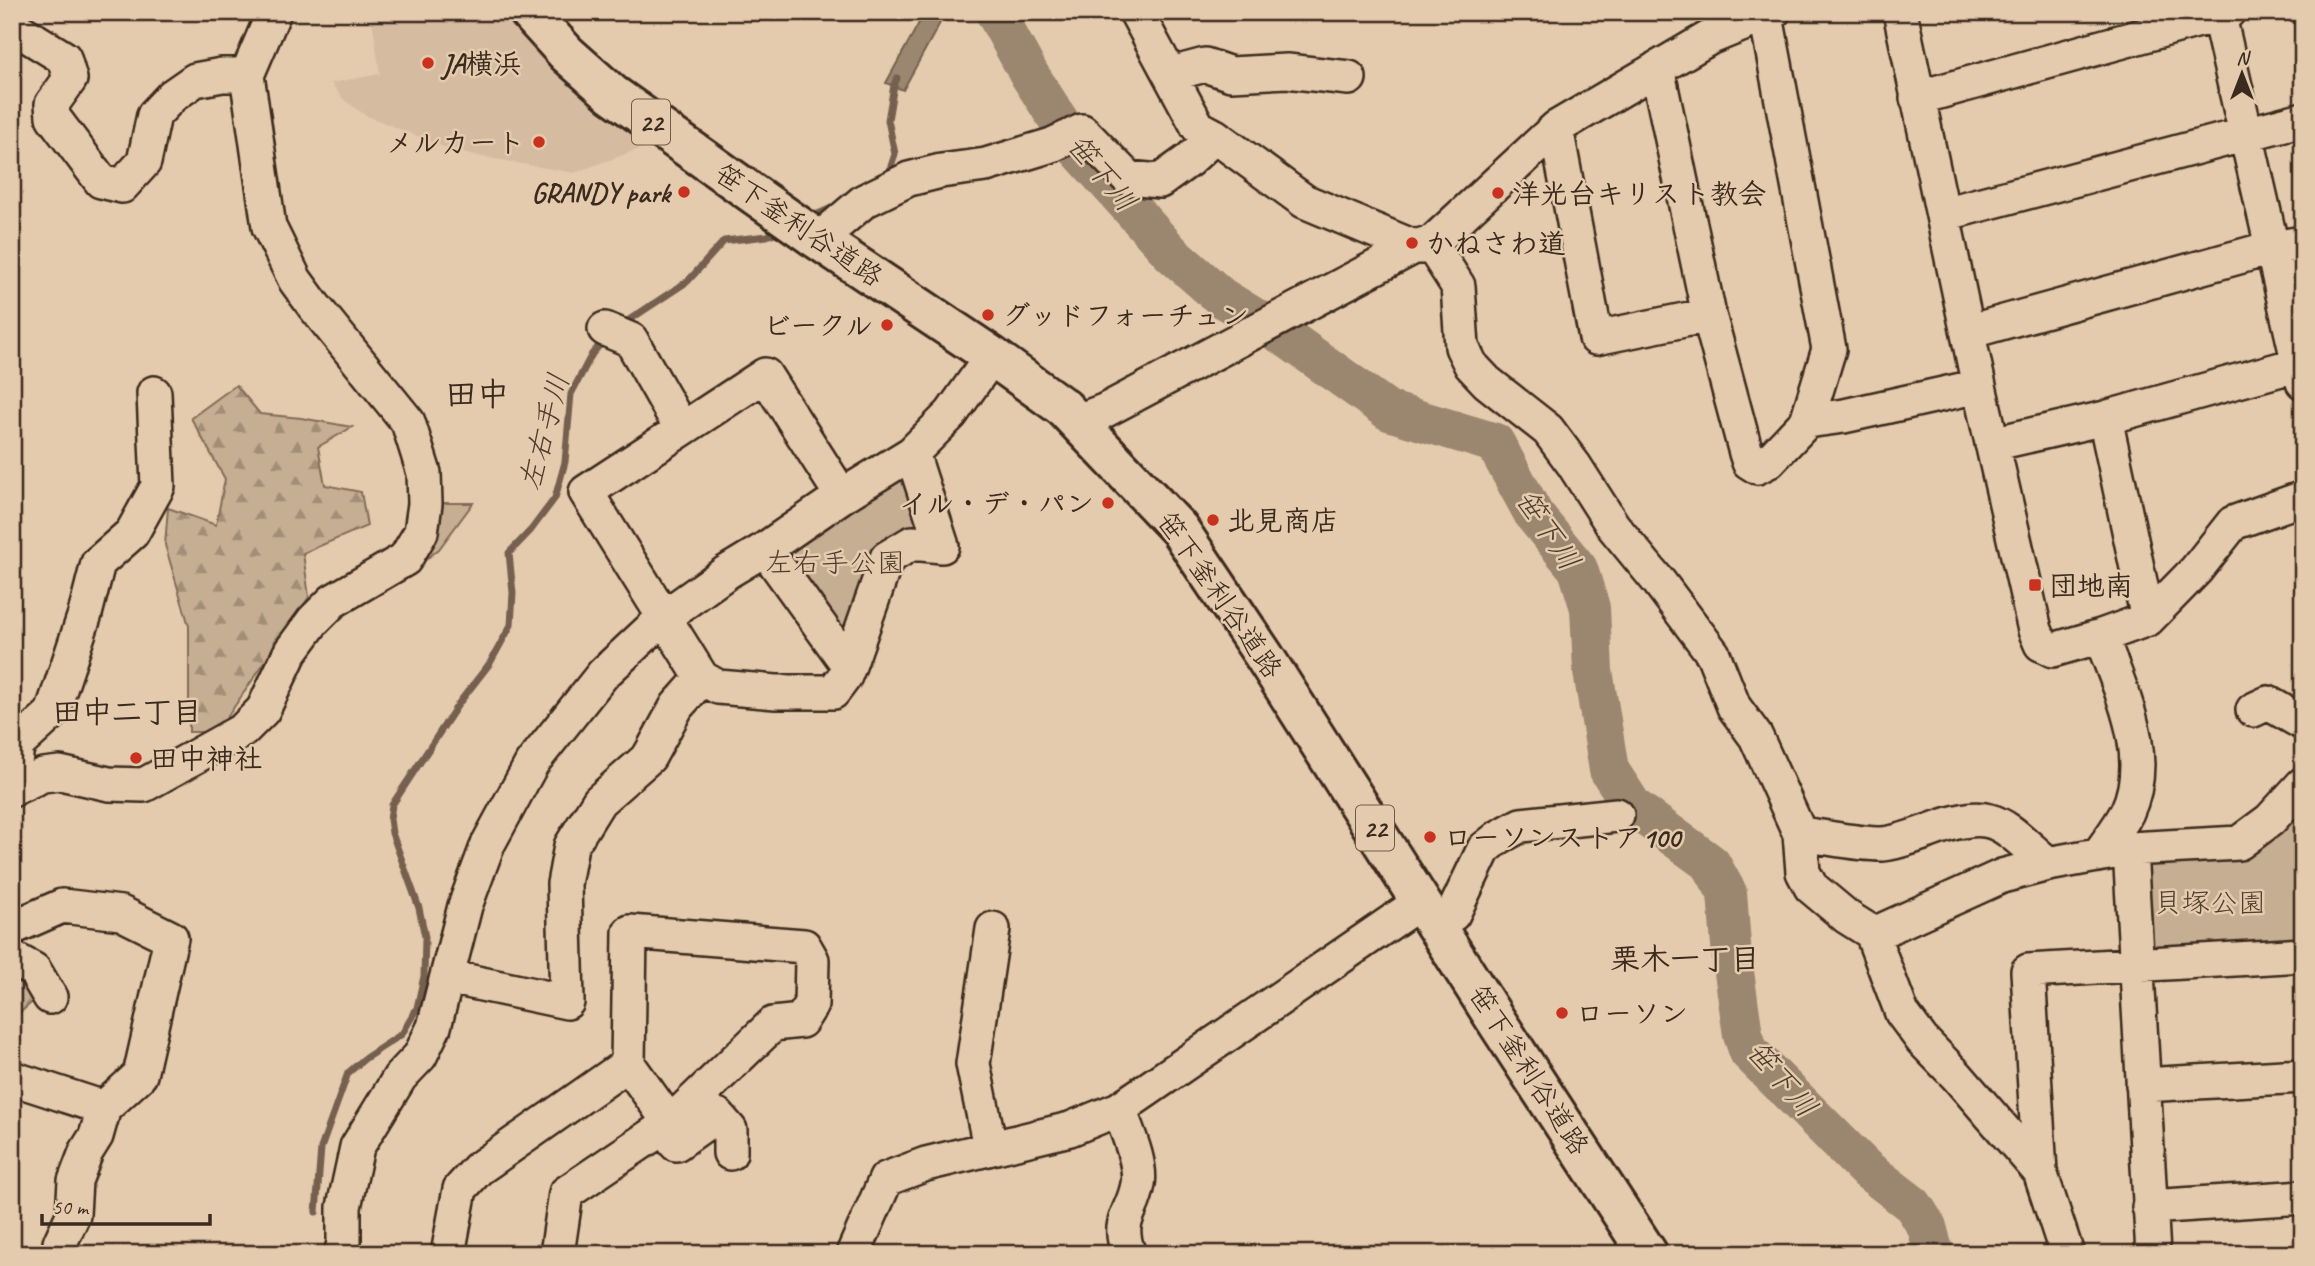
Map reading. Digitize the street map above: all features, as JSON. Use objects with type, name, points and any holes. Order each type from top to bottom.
[{"type":"main road","name":"笹下釜利谷道路","points":[[529,12],[568,54],[612,94],[806,231],[992,355],[1064,408],[1187,539],[1648,1254]]},
{"type":"street","points":[[13,789],[43,775],[60,773],[109,784],[144,785],[243,730],[263,710],[291,651],[313,621],[333,601],[405,559],[421,532],[425,503],[424,472],[408,422],[301,289],[269,227],[247,75],[274,12]]},
{"type":"street","points":[[1136,12],[1198,127],[1215,136],[1304,201],[1414,247],[1433,247],[1458,286],[1462,346],[1471,365],[1487,382],[1548,430],[1613,526],[1713,654],[1734,707],[1756,737],[1800,834],[1804,872],[1811,887],[1847,917],[1874,934]]},
{"type":"street","points":[[1900,12],[1979,386],[2035,630],[2041,645],[2053,650],[2148,619],[2196,570],[2233,523],[2303,498]]},
{"type":"street","points":[[1917,98],[2222,13],[2247,133],[2287,246],[2301,373],[1992,444]]},
{"type":"street","points":[[1078,421],[1104,411],[1414,247],[1433,242],[1556,128],[1657,68],[1706,25],[1769,14],[1829,349],[1807,421],[1769,461],[1757,467],[1749,462],[1709,315],[1657,68]]},
{"type":"street","points":[[12,26],[64,58],[70,79],[52,104],[53,117],[101,181],[122,186],[144,162]]},
{"type":"street","points":[[1171,74],[1205,65],[1231,74],[1287,71],[1349,78]]},
{"type":"street","points":[[128,203],[140,187],[154,116],[172,96],[195,80],[222,75],[247,75]]},
{"type":"street","points":[[1944,214],[2303,119]]},
{"type":"street","points":[[1556,128],[1596,338],[1709,315]]},
{"type":"street","points":[[806,231],[909,179],[941,171],[986,165],[1082,131],[1128,178],[1160,181],[1189,160],[1215,136]]},
{"type":"street","points":[[1968,332],[2287,246]]},
{"type":"street","points":[[615,333],[631,340],[681,428]]},
{"type":"street","points":[[341,1254],[344,1243],[344,1207],[357,1147],[400,1077],[420,1056],[434,1027],[465,906],[488,844],[532,763],[603,674],[664,617],[727,572],[912,453],[951,414],[992,355]]},
{"type":"street","points":[[842,496],[765,374],[586,492],[702,678],[718,687],[776,692],[833,692],[845,676],[887,558],[912,543],[942,546],[912,453]]},
{"type":"street","points":[[1807,421],[1844,416],[1979,386]]},
{"type":"street","points":[[13,789],[17,746],[52,713],[85,614],[98,563],[132,533],[158,486],[154,393]]},
{"type":"street","points":[[2105,418],[2148,619]]},
{"type":"street","points":[[765,549],[849,666]]},
{"type":"street","points":[[2101,636],[2135,735],[2137,778],[2115,851],[2136,965],[2153,1254]]},
{"type":"street","points":[[448,977],[567,1002],[564,884],[571,846],[599,801],[649,757],[677,706],[702,678]]},
{"type":"street","points":[[2253,710],[2268,703],[2303,723]]},
{"type":"street","points":[[1874,934],[2002,876],[2048,864],[2115,851],[2239,843],[2270,820],[2303,784]]},
{"type":"street","points":[[853,1254],[886,1180],[926,1164],[1070,1129],[1119,1109],[1429,912],[1453,914],[1484,849],[1499,837],[1521,825],[1617,815]]},
{"type":"street","points":[[1800,834],[1883,844],[1941,826],[1980,818],[2002,824],[2048,864]]},
{"type":"street","points":[[12,928],[62,906],[121,913],[171,938],[140,1075],[104,1108],[96,1136],[86,1152],[75,1181],[73,1215],[60,1243],[61,1254]]},
{"type":"street","points":[[990,1147],[973,1064],[993,929]]},
{"type":"street","points":[[557,1254],[566,1193],[666,1125],[773,1024],[801,1021],[811,1005],[812,960],[804,946],[630,932],[628,1064],[666,1125],[676,1144],[717,1115],[730,1130],[730,1153]]},
{"type":"street","points":[[1874,934],[1902,1013],[1922,1040],[1957,1076],[2039,1172]]},
{"type":"street","points":[[2067,1254],[2039,1172],[2028,971],[2303,955]]},
{"type":"street","points":[[12,958],[33,970],[50,998]]},
{"type":"street","points":[[448,1254],[460,1189],[478,1169],[628,1064]]},
{"type":"street","points":[[2143,1085],[2303,1076]]},
{"type":"street","points":[[12,1078],[104,1108]]},
{"type":"street","points":[[1119,1109],[1135,1155],[1139,1183],[1124,1223],[1129,1254]]},
{"type":"street","points":[[2150,1207],[2303,1197]]},
{"type":"shaded area","name":"JA横浜","points":[[371,12],[504,12],[585,98],[650,145],[574,173],[446,148],[365,115],[344,100],[331,83],[380,74]]},
{"type":"shaded area","points":[[925,12],[946,12],[903,90],[886,83]]},
{"type":"green space","points":[[236,385],[260,414],[352,427],[318,447],[325,485],[361,492],[367,526],[303,553],[309,597],[217,732],[189,732],[189,626],[165,545],[168,508],[216,525],[225,479],[191,418]]},
{"type":"green space","name":"左右手公園","points":[[902,473],[929,527],[911,535],[850,646],[782,556]]},
{"type":"green space","points":[[434,503],[473,503],[439,549],[425,560],[414,553]]},
{"type":"green space","name":"貝塚公園","points":[[2303,807],[2303,943],[2155,951],[2148,941],[2141,867],[2154,858]]},
{"type":"green space","points":[[12,968],[39,996],[12,1020]]},
{"type":"waterway","name":"笹下川","points":[[995,12],[1029,74],[1075,146],[1172,254],[1221,297],[1287,338],[1389,411],[1495,443],[1534,515],[1578,569],[1590,608],[1593,671],[1609,770],[1633,807],[1711,864],[1727,893],[1732,958],[1743,1035],[1749,1052],[1865,1168],[1913,1205],[1927,1227],[1934,1254]]},
{"type":"waterway","name":"左右手川","points":[[887,178],[895,154],[888,120],[897,78]]},
{"type":"waterway","name":"左右手川","points":[[809,218],[836,206]]},
{"type":"waterway","name":"左右手川","points":[[620,326],[688,281],[724,241],[767,236],[782,230]]},
{"type":"waterway","name":"左右手川","points":[[316,1212],[321,1148],[348,1073],[402,1034],[417,1008],[424,976],[425,937],[419,908],[392,833],[392,805],[459,703],[490,663],[511,625],[513,593],[509,553],[531,530],[555,498],[565,462],[571,394],[592,354],[606,338]]},
{"type":"place","name":"JA横浜","points":[[428,63]]},
{"type":"place","name":"メルカート","points":[[539,142]]},
{"type":"place","name":"GRANDY park","points":[[684,192]]},
{"type":"place","name":"洋光台キリスト教会","points":[[1498,193]]},
{"type":"place","name":"かねさわ道","points":[[1412,243]]},
{"type":"place","name":"グッドフォーチュン","points":[[988,315]]},
{"type":"place","name":"ビークル","points":[[887,325]]},
{"type":"place","name":"イル・デ・パン","points":[[1108,503]]},
{"type":"place","name":"北見商店","points":[[1213,520]]},
{"type":"place","name":"団地南","points":[[2035,585]]},
{"type":"place","name":"田中神社","points":[[136,758]]},
{"type":"place","name":"ローソンストア100","points":[[1430,837]]},
{"type":"place","name":"ローソン","points":[[1562,1013]]},
{"type":"district","name":"田中","points":[[477,394]]},
{"type":"district","name":"田中二丁目","points":[[127,712]]},
{"type":"district","name":"栗木一丁目","points":[[1685,959]]}]
